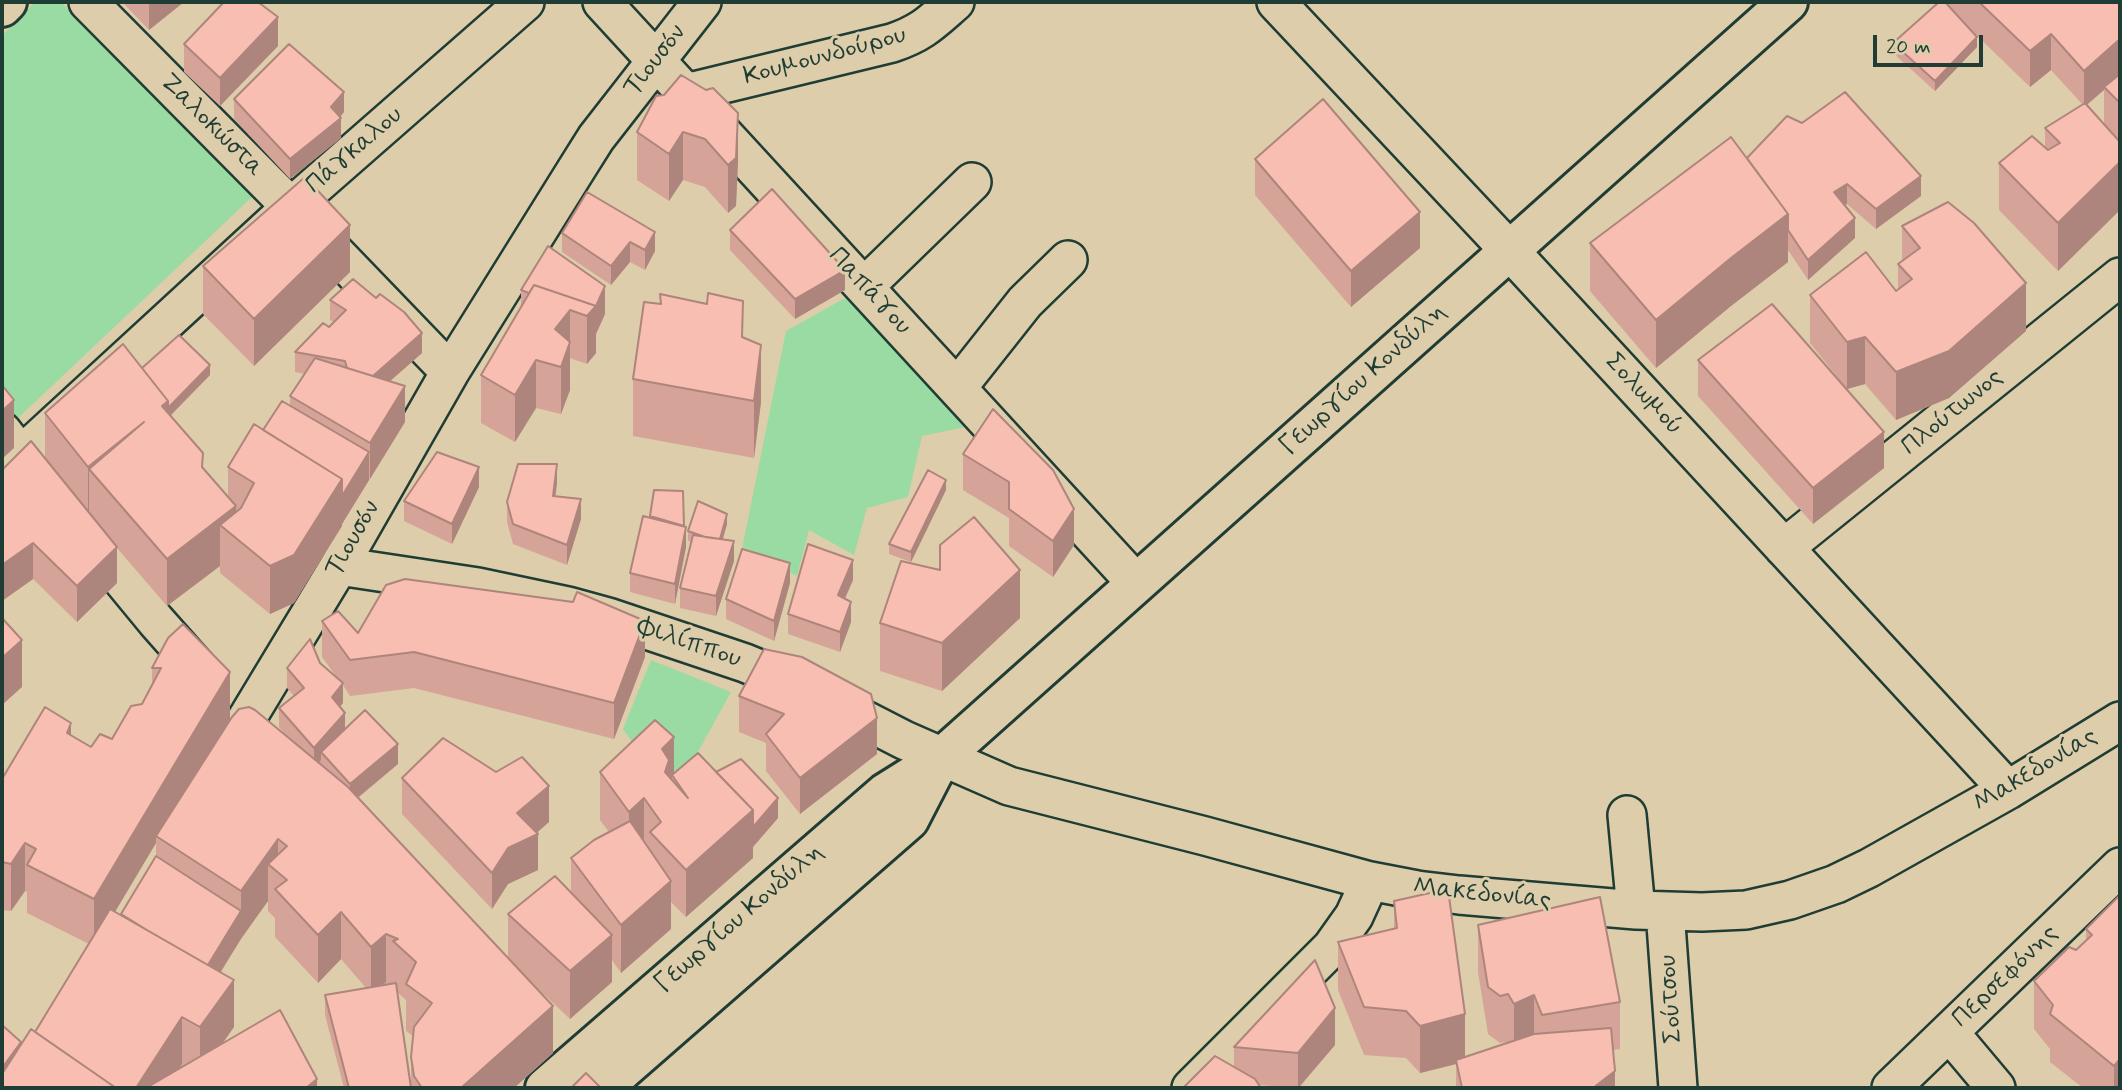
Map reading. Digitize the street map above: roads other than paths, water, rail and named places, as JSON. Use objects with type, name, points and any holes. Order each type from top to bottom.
[{"type":"main road","points":[[2,7],[6,2]]},
{"type":"main road","name":"Γεωργίου Κονδύλη","points":[[561,1072],[885,793],[941,758],[1788,2]]},
{"type":"main road","name":"Γεωργίου Κονδύλη","points":[[602,1088],[909,820],[941,758]]},
{"type":"street","name":"Ζαλοκώστα","points":[[88,2],[450,372]]},
{"type":"street","name":"Πάγκαλου","points":[[8,454],[525,2]]},
{"type":"street","name":"Παπάγου","points":[[602,2],[1136,583]]},
{"type":"street","name":"Τιουσόν","points":[[210,779],[255,733],[339,566],[450,372],[596,138],[702,2]]},
{"type":"street","name":"Κουμουνδούρου","points":[[686,93],[892,43],[923,30],[955,2]]},
{"type":"street","name":"Σολωμού","points":[[1276,2],[2008,790]]},
{"type":"street","points":[[864,287],[972,181]]},
{"type":"street","points":[[957,388],[1025,302],[1068,260]]},
{"type":"street","name":"Πλούτωνος","points":[[1784,548],[2120,277]]},
{"type":"street","points":[[8,454],[255,733]]},
{"type":"street","name":"Φιλίππου","points":[[339,566],[523,596],[608,617],[745,663],[792,682],[941,758]]},
{"type":"street","name":"Μακεδονίας","points":[[941,758],[1009,786],[1370,881],[1417,890],[1650,910],[1730,912],[1770,905],[1815,891],[1869,868],[2008,790],[2120,721]]},
{"type":"street","name":"Σούτσου","points":[[1627,816],[1650,910],[1678,1088]]},
{"type":"street","name":"Περσεφόνης","points":[[1891,1088],[2120,867]]},
{"type":"street","points":[[1191,1088],[1332,947],[1354,916],[1370,881]]},
{"type":"street","points":[[1949,1032],[1996,1088]]}]
